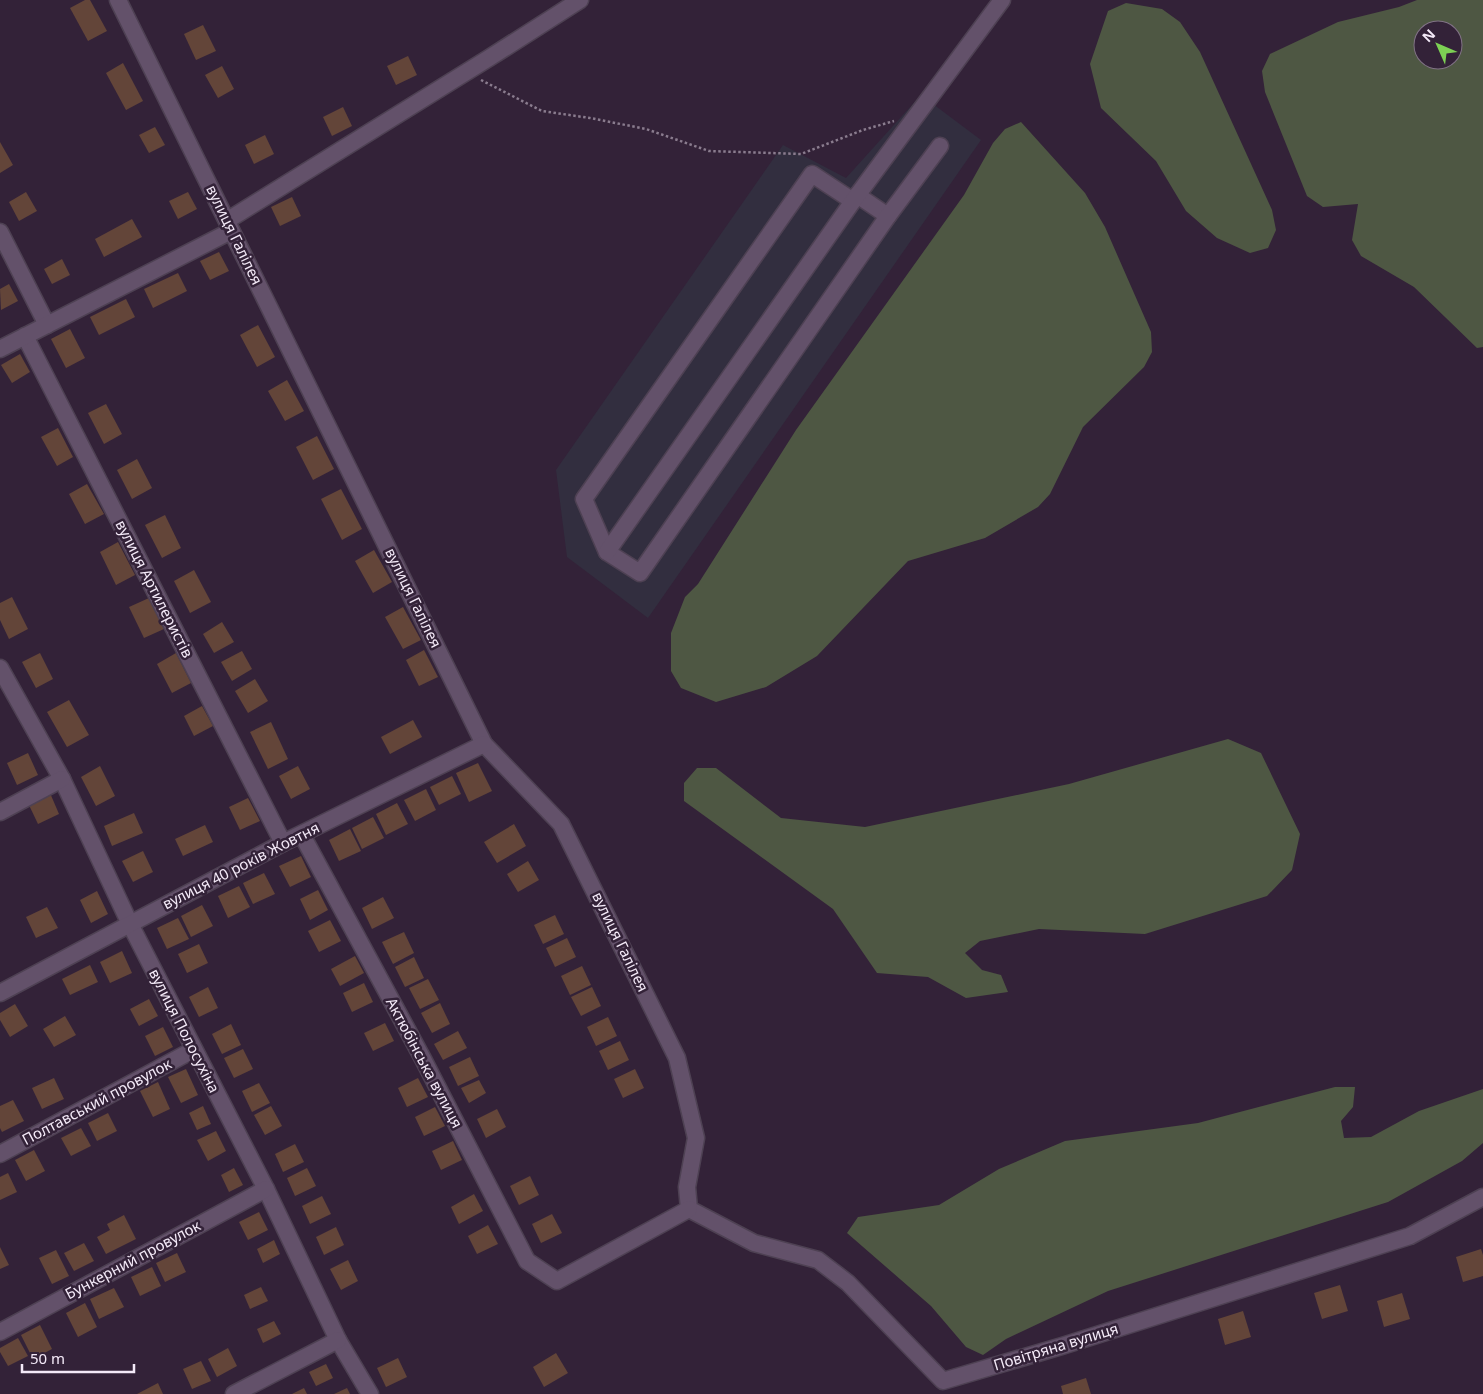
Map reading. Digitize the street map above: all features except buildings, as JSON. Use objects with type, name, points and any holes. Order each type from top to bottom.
[{"type":"street","name":"вулиця Галілея","points":[[118,0],[484,744],[561,824],[677,1058],[696,1138],[687,1187],[689,1209]]},
{"type":"street","points":[[0,349],[229,225],[580,0]]},
{"type":"street","points":[[606,552],[855,198],[1002,0]]},
{"type":"street","points":[[888,216],[812,174],[584,500],[606,552],[640,574],[888,216],[940,146]]},
{"type":"street","points":[[0,232],[47,325]]},
{"type":"street","name":"вулиця Артилеристів","points":[[25,336],[283,843]]},
{"type":"street","name":"вулиця Полосухіна","points":[[0,668],[62,779],[130,924],[266,1189],[338,1340],[370,1394]]},
{"type":"street","name":"вулиця 40 років Жовтня","points":[[0,993],[283,843],[484,744]]},
{"type":"street","points":[[0,812],[62,779]]},
{"type":"street","name":"Актюбінська вулиця","points":[[302,835],[424,1059],[527,1261],[557,1281],[689,1209]]},
{"type":"street","name":"Полтавський провулок","points":[[0,1154],[193,1050]]},
{"type":"street","name":"Бункерний провулок","points":[[0,1332],[266,1189]]},
{"type":"street","name":"Повітряна вулиця","points":[[689,1209],[754,1243],[818,1260],[848,1282],[944,1381],[1062,1346],[1410,1236],[1483,1197]]},
{"type":"street","points":[[234,1394],[338,1340]]},
{"type":"path","points":[[466,73],[542,111],[646,129],[709,151],[801,154],[862,130],[900,119]]},
{"type":"shaded area","points":[[921,95],[981,140],[648,618],[567,557],[556,470],[783,145],[846,178]]},
{"type":"green space","points":[[1417,0],[1483,0],[1483,347],[1477,348],[1414,287],[1361,256],[1352,240],[1358,204],[1323,207],[1307,196],[1265,92],[1262,71],[1270,54],[1338,22],[1399,7]]},
{"type":"green space","points":[[1126,3],[1162,9],[1180,22],[1200,52],[1272,210],[1276,230],[1268,248],[1250,253],[1217,238],[1186,211],[1156,161],[1101,108],[1090,64],[1108,11]]},
{"type":"green space","points":[[1021,122],[1085,193],[1105,227],[1151,332],[1152,352],[1144,367],[1083,427],[1050,494],[1038,507],[985,538],[908,561],[817,656],[766,687],[716,702],[681,688],[671,671],[671,633],[685,597],[698,584],[796,430],[964,195],[993,143],[1005,129]]},
{"type":"green space","points":[[1228,739],[1261,753],[1300,834],[1292,870],[1267,896],[1145,934],[1039,929],[980,941],[965,953],[982,970],[1001,975],[1008,992],[966,998],[928,977],[877,973],[833,909],[684,801],[684,783],[697,768],[716,768],[781,818],[865,827],[1069,784]]},
{"type":"green space","points":[[1335,1087],[1355,1087],[1353,1107],[1341,1121],[1344,1138],[1371,1137],[1419,1111],[1483,1089],[1483,1143],[1462,1161],[1388,1202],[1108,1291],[1006,1339],[983,1355],[966,1347],[931,1306],[847,1233],[858,1217],[939,1205],[999,1169],[1065,1141],[1198,1123]]}]
